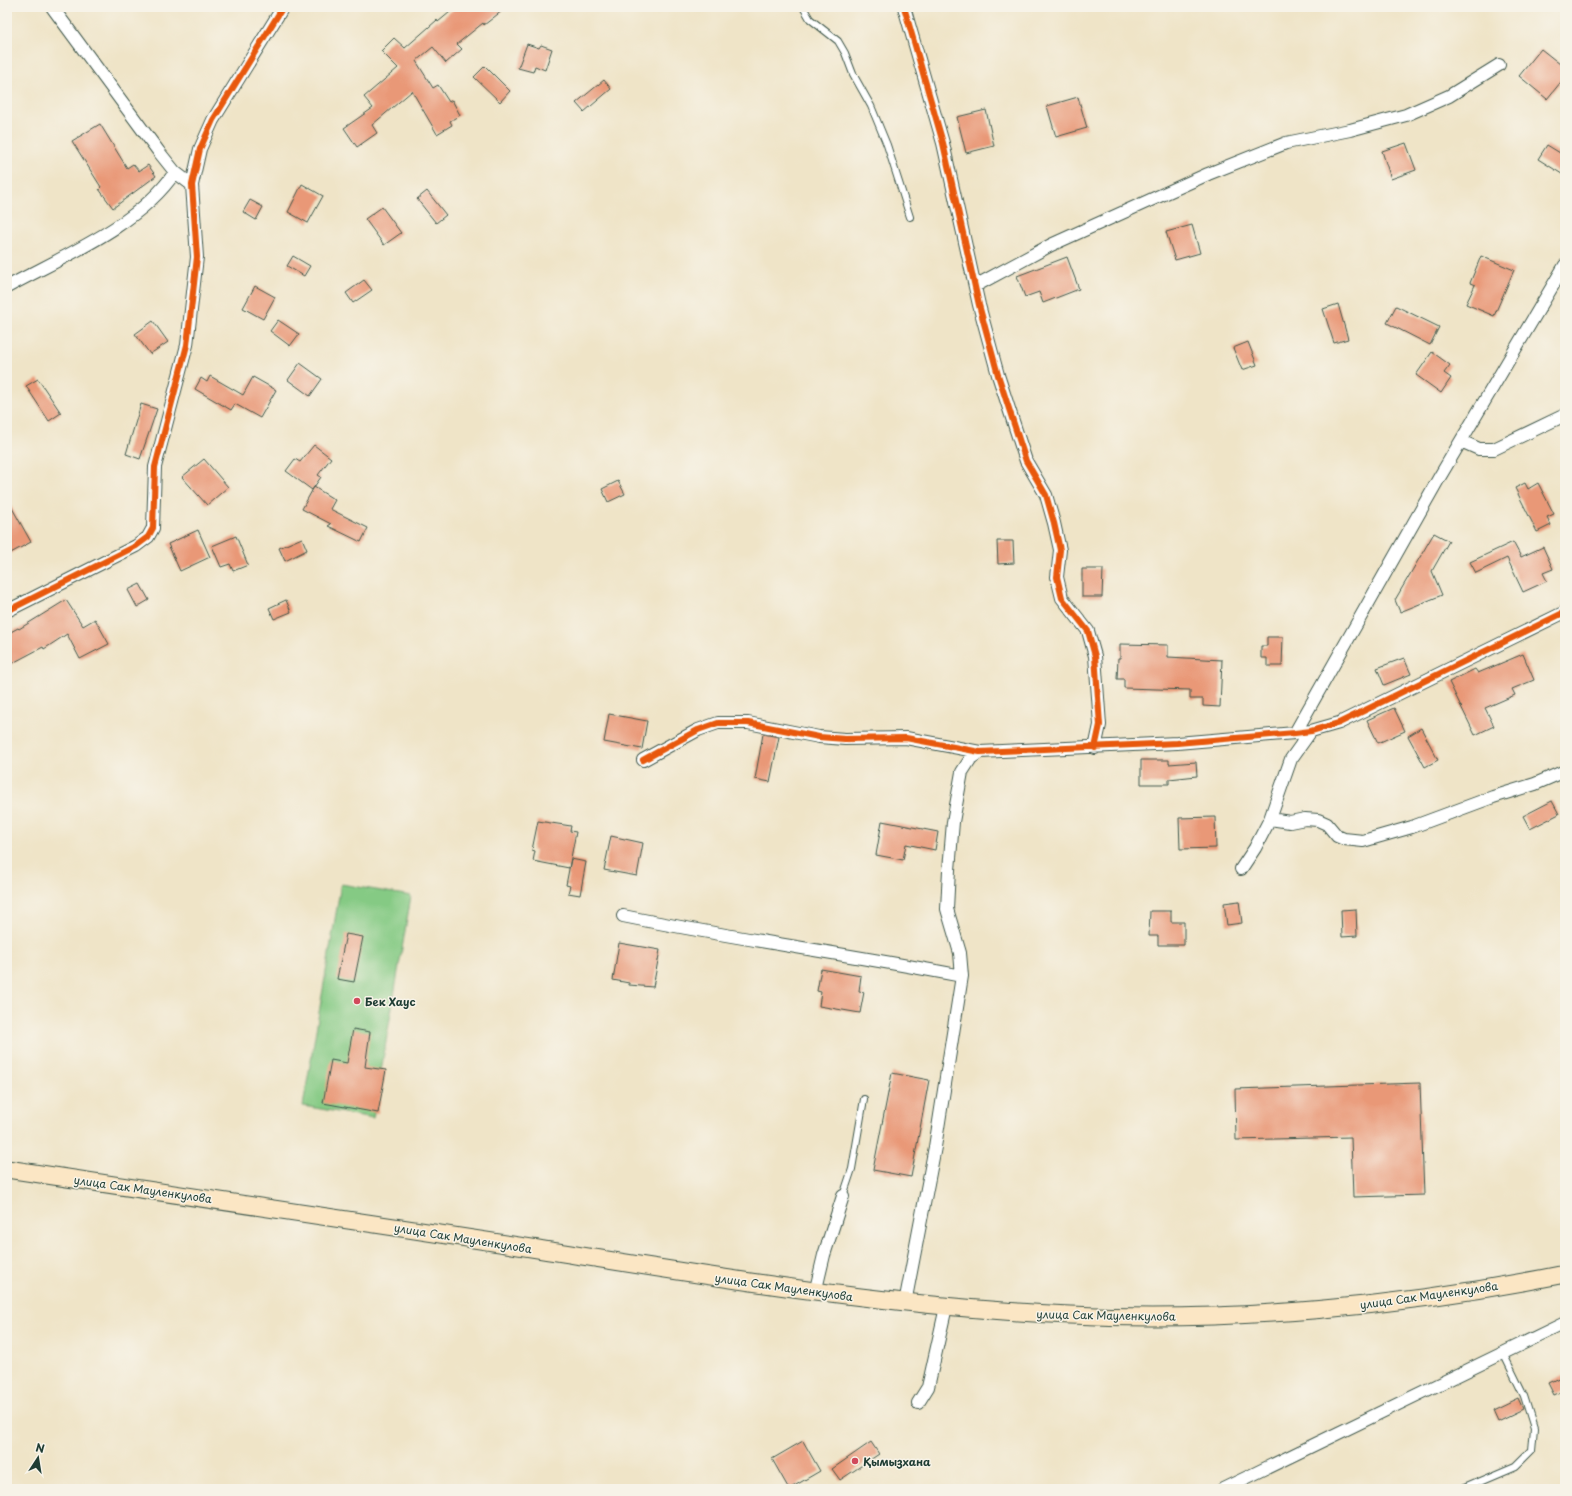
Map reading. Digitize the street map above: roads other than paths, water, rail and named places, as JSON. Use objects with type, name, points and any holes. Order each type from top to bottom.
[{"type":"main road","name":"улица Сак Мауленкулова","points":[[7,1169],[216,1199],[815,1293],[946,1307],[1075,1316],[1184,1317],[1312,1310],[1450,1294],[1565,1274]]},
{"type":"street","points":[[52,7],[175,172],[192,185]]},
{"type":"street","points":[[7,611],[136,546],[148,537],[153,528],[156,467],[187,345],[197,257],[192,185],[200,150],[213,120],[283,7]]},
{"type":"street","points":[[904,7],[943,143],[975,286],[998,375],[1026,461],[1046,495],[1054,523],[1060,550],[1058,577],[1062,598],[1088,631],[1095,656],[1100,725],[1095,748]]},
{"type":"street","points":[[975,286],[1051,245],[1208,174],[1286,143],[1350,130],[1406,115],[1448,96],[1499,65]]},
{"type":"street","points":[[7,287],[123,223],[168,184],[175,172]]},
{"type":"street","points":[[1295,733],[1439,478],[1462,442],[1565,265]]},
{"type":"street","points":[[1462,442],[1479,449],[1494,449],[1565,415]]},
{"type":"street","points":[[643,760],[698,730],[718,723],[748,723],[819,737],[845,739],[906,738],[980,752],[1095,748],[1311,731],[1339,723],[1565,612]]},
{"type":"street","points":[[1241,869],[1255,848],[1270,819],[1292,759],[1311,731]]},
{"type":"street","points":[[905,1303],[935,1147],[962,976],[960,953],[947,910],[953,822],[962,772],[971,758],[980,752]]},
{"type":"street","points":[[1270,819],[1290,822],[1305,819],[1318,820],[1327,824],[1337,836],[1344,839],[1363,841],[1412,827],[1565,771]]},
{"type":"street","points":[[1546,779],[1565,780]]},
{"type":"street","points":[[623,916],[685,929],[890,962],[962,976]]},
{"type":"street","points":[[815,1293],[824,1255],[843,1196]]},
{"type":"street","points":[[918,1403],[928,1387],[946,1307]]},
{"type":"street","points":[[1223,1489],[1565,1323]]},
{"type":"lane","points":[[803,7],[810,19],[838,41],[845,53],[852,74],[871,106],[887,145],[910,217]]},
{"type":"lane","points":[[843,1196],[852,1169],[864,1099]]},
{"type":"lane","points":[[1462,1489],[1516,1466],[1532,1450],[1534,1428],[1524,1396],[1503,1353]]},
{"type":"place","name":"Бек Хаус","points":[[357,1001]]},
{"type":"place","name":"Қымызхана","points":[[855,1461]]}]
